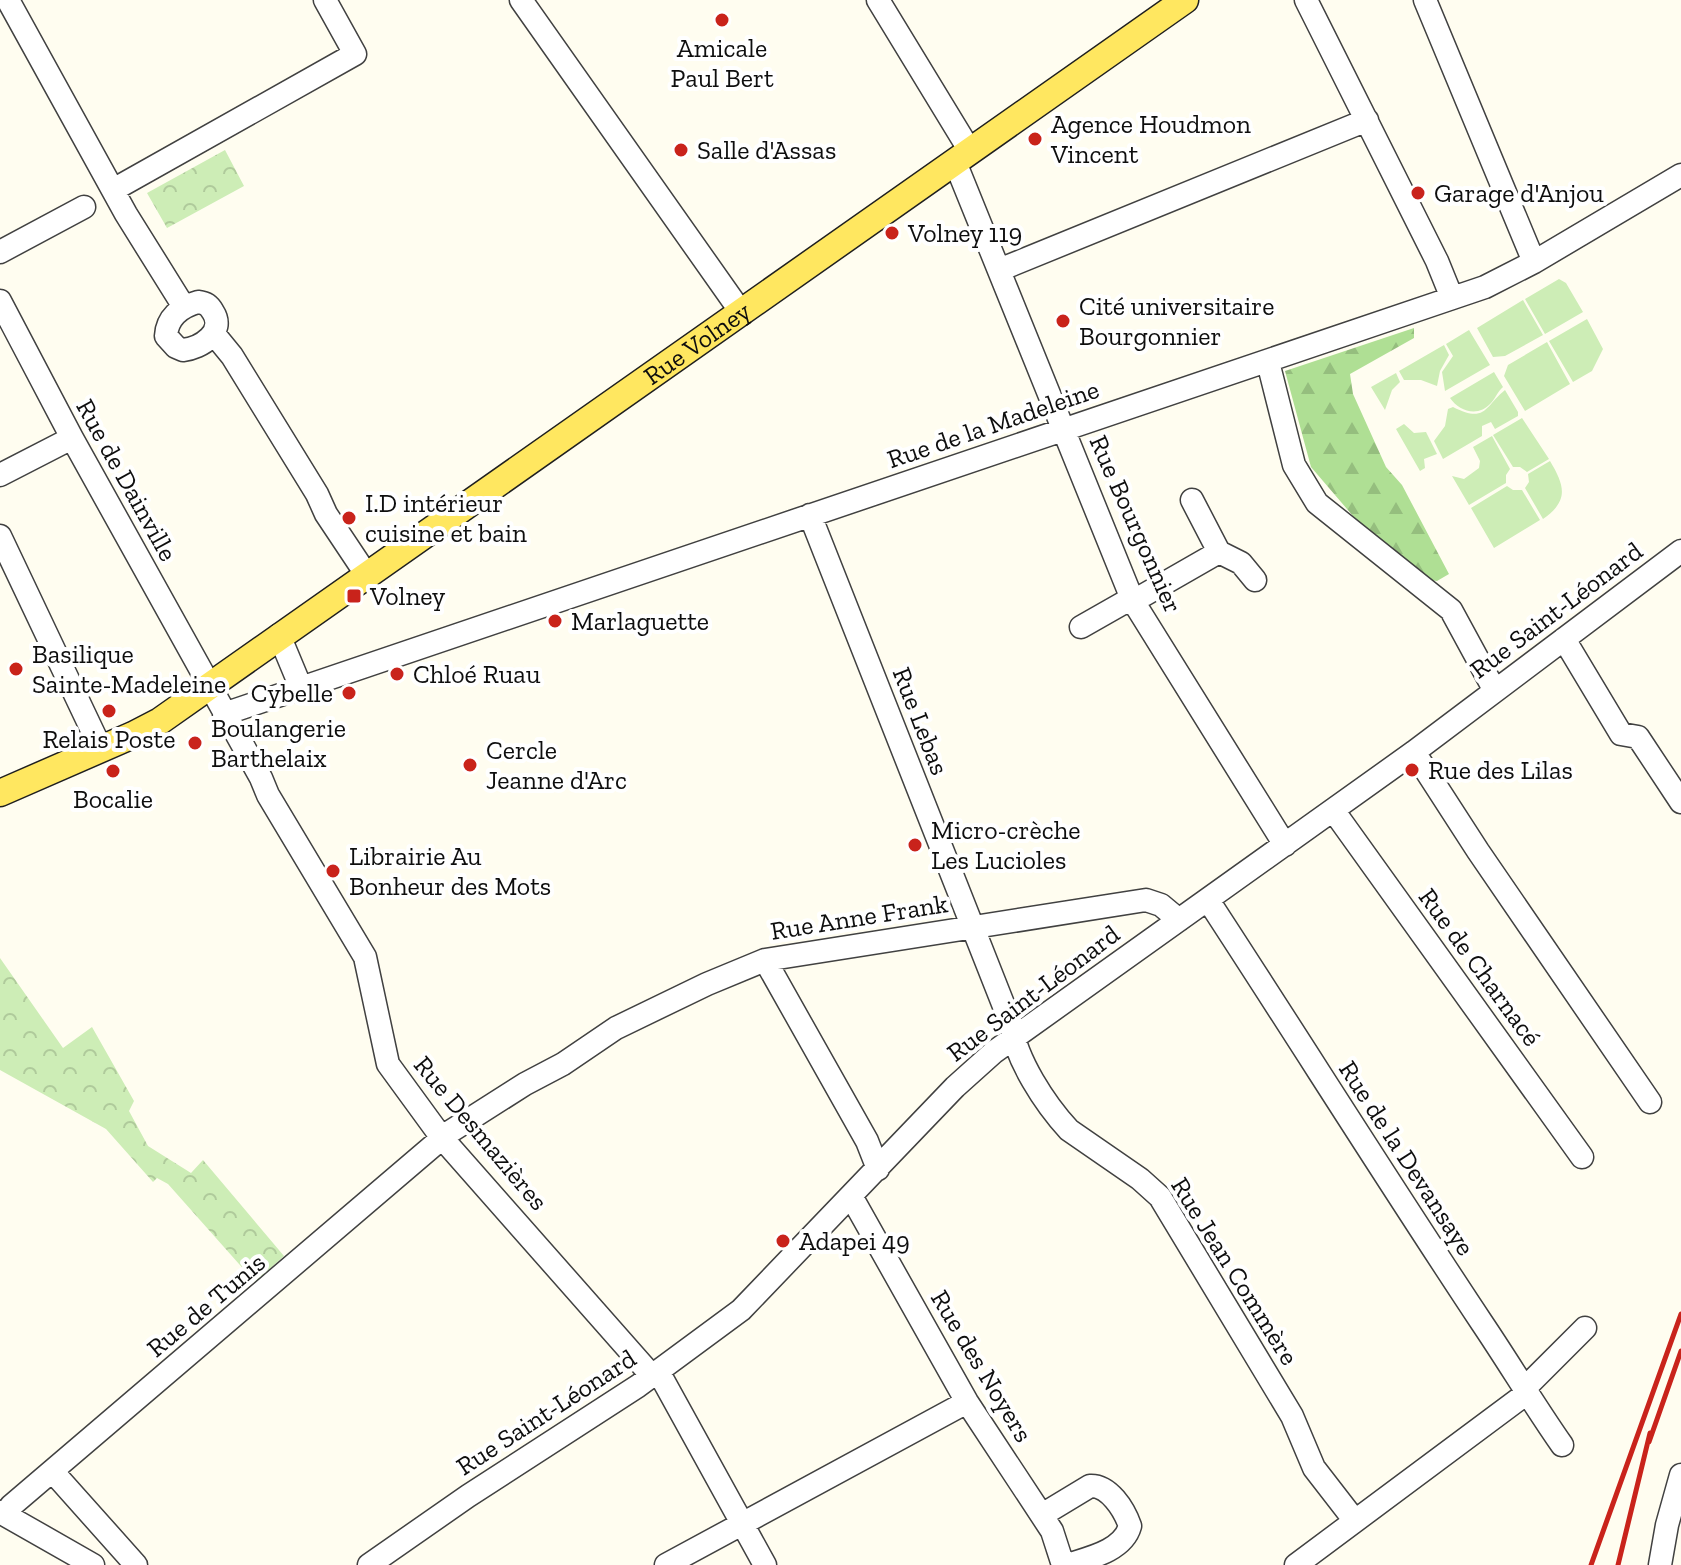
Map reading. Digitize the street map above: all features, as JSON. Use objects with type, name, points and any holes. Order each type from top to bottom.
[{"type":"main road","name":"Rue Volney","points":[[0,793],[160,721],[208,684],[1185,0]]},
{"type":"street","points":[[8,0],[113,190],[184,307]]},
{"type":"street","points":[[113,190],[355,54],[325,0]]},
{"type":"street","points":[[521,0],[741,312]]},
{"type":"street","name":"Rue Bourgonnier","points":[[878,0],[963,157],[999,270],[1138,597],[1285,845]]},
{"type":"street","points":[[1306,0],[1437,261],[1452,298]]},
{"type":"street","points":[[1425,0],[1534,262]]},
{"type":"street","points":[[999,270],[1367,120]]},
{"type":"street","name":"Rue de la Madeleine","points":[[224,714],[1268,362],[1502,280],[1681,175]]},
{"type":"street","points":[[0,252],[84,207]]},
{"type":"street","name":"Rue de Dainville","points":[[0,301],[208,684]]},
{"type":"street","points":[[198,302],[208,305],[218,322],[214,334],[191,349],[183,350],[176,347],[165,331],[170,318],[184,307],[198,302]]},
{"type":"street","points":[[214,334],[232,356],[317,494],[326,514],[366,574]]},
{"type":"street","points":[[1268,362],[1294,465],[1317,503],[1451,610],[1495,691]]},
{"type":"street","points":[[0,475],[72,438]]},
{"type":"street","points":[[1192,500],[1219,552],[1241,563],[1255,580]]},
{"type":"street","name":"Rue Lebas","points":[[810,515],[973,926],[1011,1024],[1013,1038]]},
{"type":"street","points":[[0,536],[101,749]]},
{"type":"street","points":[[1081,627],[1219,552]]},
{"type":"street","name":"Rue Saint-Léonard","points":[[369,1565],[421,1527],[655,1374],[741,1310],[972,1070],[1414,752],[1679,556]]},
{"type":"street","points":[[279,635],[299,683],[304,686]]},
{"type":"street","points":[[1564,639],[1621,734],[1638,737],[1681,802]]},
{"type":"street","name":"Rue Desmazières","points":[[208,684],[268,795],[365,957],[388,1064],[442,1138],[655,1374],[765,1565]]},
{"type":"street","points":[[1414,752],[1650,1102]]},
{"type":"street","name":"Rue de Charnacé","points":[[1333,810],[1582,1157]]},
{"type":"street","name":"Rue Anne Frank","points":[[442,1138],[616,1028],[765,960],[1146,900],[1161,905],[1179,920]]},
{"type":"street","name":"Rue de la Devansaye","points":[[1208,900],[1562,1445]]},
{"type":"street","points":[[765,960],[867,1141],[878,1169]]},
{"type":"street","name":"Rue Jean Commère","points":[[1013,1038],[1017,1052],[1069,1130],[1140,1179],[1160,1197],[1292,1416],[1314,1468],[1355,1521]]},
{"type":"street","name":"Rue de Tunis","points":[[3,1513],[442,1138]]},
{"type":"street","name":"Rue des Noyers","points":[[851,1196],[967,1402],[1052,1531],[1065,1565]]},
{"type":"street","points":[[1296,1565],[1525,1391],[1585,1328]]},
{"type":"street","points":[[666,1565],[967,1402]]},
{"type":"street","points":[[53,1472],[136,1565]]},
{"type":"street","points":[[1668,1551],[1681,1475]]},
{"type":"street","points":[[1042,1515],[1090,1486],[1097,1486],[1112,1496],[1127,1518],[1130,1526],[1122,1540],[1094,1557],[1065,1565]]},
{"type":"street","points":[[3,1513],[93,1565]]},
{"type":"green space","points":[[225,150],[244,186],[167,228],[147,193]]},
{"type":"green space","points":[[1559,279],[1566,283],[1583,312],[1545,334],[1525,299]]},
{"type":"green space","points":[[1523,300],[1543,335],[1505,356],[1493,357],[1477,328]]},
{"type":"green space","points":[[1587,319],[1603,349],[1592,371],[1573,382],[1549,341]]},
{"type":"green space","points":[[1414,328],[1414,338],[1350,374],[1353,394],[1386,467],[1402,485],[1449,574],[1437,581],[1431,580],[1371,537],[1311,467],[1285,371]]},
{"type":"green space","points":[[1469,330],[1490,365],[1445,391],[1442,372],[1453,356],[1446,344]]},
{"type":"green space","points":[[1547,342],[1570,384],[1525,411],[1504,376],[1508,365]]},
{"type":"green space","points":[[1444,345],[1449,355],[1440,371],[1437,386],[1421,380],[1404,380],[1399,371]]},
{"type":"green space","points":[[1494,372],[1503,387],[1486,408],[1469,411],[1450,398]]},
{"type":"green space","points":[[1396,373],[1400,382],[1392,390],[1385,410],[1371,387]]},
{"type":"green space","points":[[1505,390],[1518,416],[1495,429],[1491,422],[1482,426],[1482,436],[1443,459],[1434,441],[1445,426],[1448,409],[1453,407],[1472,414],[1479,413]]},
{"type":"green space","points":[[1522,418],[1549,459],[1527,472],[1513,467],[1493,435]]},
{"type":"green space","points":[[1404,424],[1414,433],[1426,432],[1437,454],[1424,459],[1425,468],[1420,471],[1396,429]]},
{"type":"green space","points":[[1492,436],[1510,469],[1506,483],[1469,505],[1452,476],[1464,479],[1479,468],[1480,461],[1473,447]]},
{"type":"green space","points":[[1550,461],[1559,478],[1562,493],[1557,506],[1543,519],[1525,488],[1529,482],[1528,474]]},
{"type":"green space","points":[[1507,486],[1522,490],[1540,520],[1494,548],[1471,508]]},
{"type":"green space","points":[[0,958],[63,1048],[92,1027],[134,1101],[129,1111],[148,1146],[191,1173],[203,1160],[284,1256],[255,1282],[168,1184],[157,1178],[153,1182],[106,1129],[0,1070]]},
{"type":"railway","points":[[1591,1565],[1681,1314]]},
{"type":"railway","points":[[1649,1442],[1681,1351]]},
{"type":"railway","points":[[1618,1565],[1650,1433]]},
{"type":"place","name":"Amicale Paul Bert","points":[[722,20]]},
{"type":"place","name":"Agence Houdmon Vincent","points":[[1035,139]]},
{"type":"place","name":"Salle d'Assas","points":[[681,150]]},
{"type":"place","name":"Garage d'Anjou","points":[[1418,193]]},
{"type":"place","name":"Volney 119","points":[[892,233]]},
{"type":"place","name":"Cité universitaire Bourgonnier","points":[[1063,321]]},
{"type":"place","name":"I.D intérieur cuisine et bain","points":[[349,518]]},
{"type":"place","name":"Volney","points":[[354,596]]},
{"type":"place","name":"Marlaguette","points":[[555,621]]},
{"type":"place","name":"Basilique Sainte-Madeleine","points":[[16,669]]},
{"type":"place","name":"Chloé Ruau","points":[[397,674]]},
{"type":"place","name":"Cybelle","points":[[349,693]]},
{"type":"place","name":"Relais Poste","points":[[109,711]]},
{"type":"place","name":"Boulangerie Barthelaix","points":[[195,743]]},
{"type":"place","name":"Cercle Jeanne d'Arc","points":[[470,765]]},
{"type":"place","name":"Rue des Lilas","points":[[1412,770]]},
{"type":"place","name":"Bocalie","points":[[113,771]]},
{"type":"place","name":"Micro-crèche Les Lucioles","points":[[915,845]]},
{"type":"place","name":"Librairie Au Bonheur des Mots","points":[[333,871]]},
{"type":"place","name":"Adapei 49","points":[[783,1241]]}]
